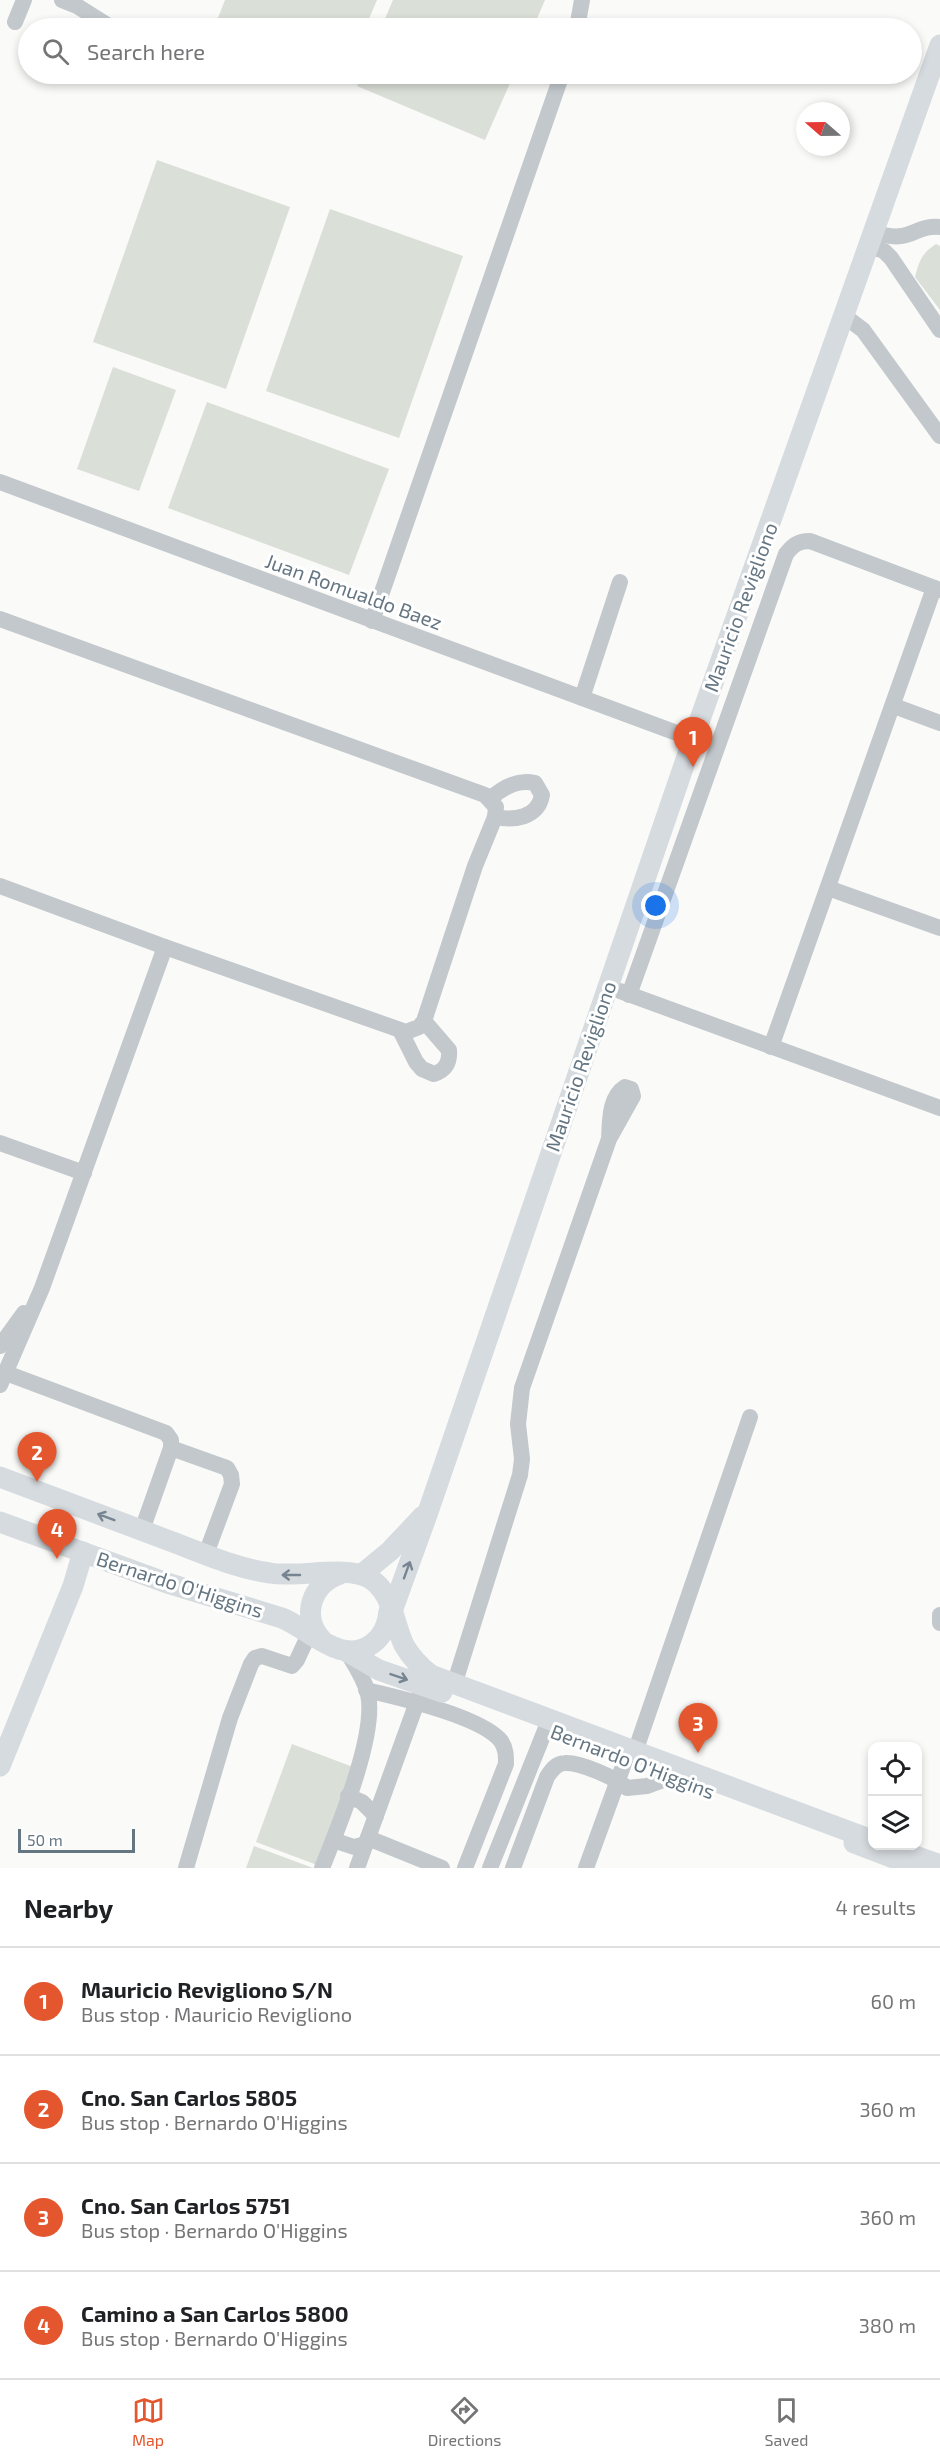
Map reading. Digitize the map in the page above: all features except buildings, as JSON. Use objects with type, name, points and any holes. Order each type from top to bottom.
[{"type":"main road","name":"Mauricio Revigliono","points":[[389,1612],[428,1512],[693,739],[843,315],[938,58]]},
{"type":"main road","name":"Bernardo O'Higgins","points":[[0,1477],[243,1568],[278,1575],[356,1573],[378,1584],[404,1644],[416,1662],[431,1675],[631,1755],[674,1776],[932,1864]]},
{"type":"main road","name":"Mauricio Revigliono","points":[[356,1573],[390,1551],[428,1512]]},
{"type":"main road","name":"Bernardo O'Higgins","points":[[0,1522],[189,1591],[282,1618],[316,1636],[329,1646],[346,1652],[421,1693],[546,1728],[631,1755],[868,1838]]},
{"type":"main road","points":[[0,1766],[74,1586],[83,1552]]},
{"type":"main road","points":[[316,1636],[310,1606],[323,1582],[331,1577],[356,1573]]},
{"type":"main road","points":[[346,1652],[371,1645],[383,1633],[389,1612]]},
{"type":"main road","name":"Bernardo O'Higgins","points":[[899,1850],[932,1864]]},
{"type":"street","points":[[15,22],[24,0]]},
{"type":"street","points":[[62,0],[96,18]]},
{"type":"street","points":[[579,18],[582,0]]},
{"type":"street","points":[[372,621],[559,84]]},
{"type":"street","points":[[871,239],[905,236],[924,229],[940,227]]},
{"type":"street","points":[[895,265],[905,236]]},
{"type":"street","points":[[871,239],[895,265],[940,330]]},
{"type":"street","points":[[843,315],[862,330],[940,436]]},
{"type":"street","name":"Juan Romualdo Baez","points":[[0,482],[693,739]]},
{"type":"street","points":[[629,994],[786,554],[792,546],[802,541],[810,542],[937,589],[771,1047]]},
{"type":"street","points":[[582,698],[620,582]]},
{"type":"street","points":[[0,619],[486,795],[496,807],[495,817],[475,866],[424,1021],[413,1030],[400,1030],[0,886]]},
{"type":"street","points":[[894,706],[940,723]]},
{"type":"street","points":[[490,799],[500,790],[528,781],[535,783],[542,795],[541,801],[529,815],[508,820],[495,817]]},
{"type":"street","points":[[828,888],[940,928]]},
{"type":"street","points":[[142,1530],[171,1448],[171,1440],[166,1433],[3,1379],[42,1288],[165,947]]},
{"type":"street","points":[[608,986],[940,1108]]},
{"type":"street","points":[[400,1030],[422,1069],[429,1073],[440,1072],[450,1057],[449,1050],[424,1021]]},
{"type":"street","points":[[454,1685],[520,1475],[522,1459],[518,1424],[522,1388],[609,1139]]},
{"type":"street","points":[[0,1143],[84,1173]]},
{"type":"street","points":[[0,1346],[42,1288]]},
{"type":"street","points":[[586,1868],[618,1780],[631,1755],[750,1417]]},
{"type":"street","points":[[171,1448],[226,1468],[231,1475],[232,1484],[206,1554]]},
{"type":"street","points":[[940,1615],[940,1623]]},
{"type":"street","points":[[186,1868],[230,1718],[251,1664],[255,1658],[262,1656],[292,1666],[316,1636]]},
{"type":"street","points":[[322,1868],[360,1762],[370,1714],[361,1674],[346,1652]]},
{"type":"street","points":[[366,1690],[421,1693],[481,1727],[500,1740],[506,1749],[506,1764],[465,1868]]},
{"type":"street","points":[[357,1868],[421,1693]]},
{"type":"street","points":[[490,1868],[546,1728]]},
{"type":"street","points":[[513,1868],[547,1777],[555,1766],[565,1763],[575,1765],[618,1780],[627,1788],[637,1788],[674,1776]]},
{"type":"street","points":[[348,1796],[362,1802],[376,1816]]},
{"type":"street","points":[[333,1840],[354,1847],[367,1841],[442,1868]]},
{"type":"shaded area","points":[[225,0],[377,0],[369,18],[218,18]]},
{"type":"shaded area","points":[[393,0],[545,0],[537,18],[385,18]]},
{"type":"shaded area","points":[[358,84],[510,84],[485,140],[357,86]]},
{"type":"shaded area","points":[[157,160],[290,207],[226,389],[93,342]]},
{"type":"shaded area","points":[[330,209],[463,256],[399,438],[266,391]]},
{"type":"shaded area","points":[[936,244],[940,246],[940,310],[915,277],[922,258]]},
{"type":"shaded area","points":[[113,367],[176,390],[139,491],[77,469]]},
{"type":"shaded area","points":[[207,402],[389,469],[349,575],[168,508]]},
{"type":"shaded area","points":[[292,1744],[353,1767],[317,1865],[256,1842]]},
{"type":"shaded area","points":[[254,1846],[313,1868],[246,1868]]},
{"type":"place","name":"Mauricio Revigliono S/N","points":[[693,767]]},
{"type":"place","name":"Cno. San Carlos 5805","points":[[37,1482]]},
{"type":"place","name":"Camino a San Carlos 5800","points":[[57,1559]]},
{"type":"place","name":"Cno. San Carlos 5751","points":[[698,1753]]}]
